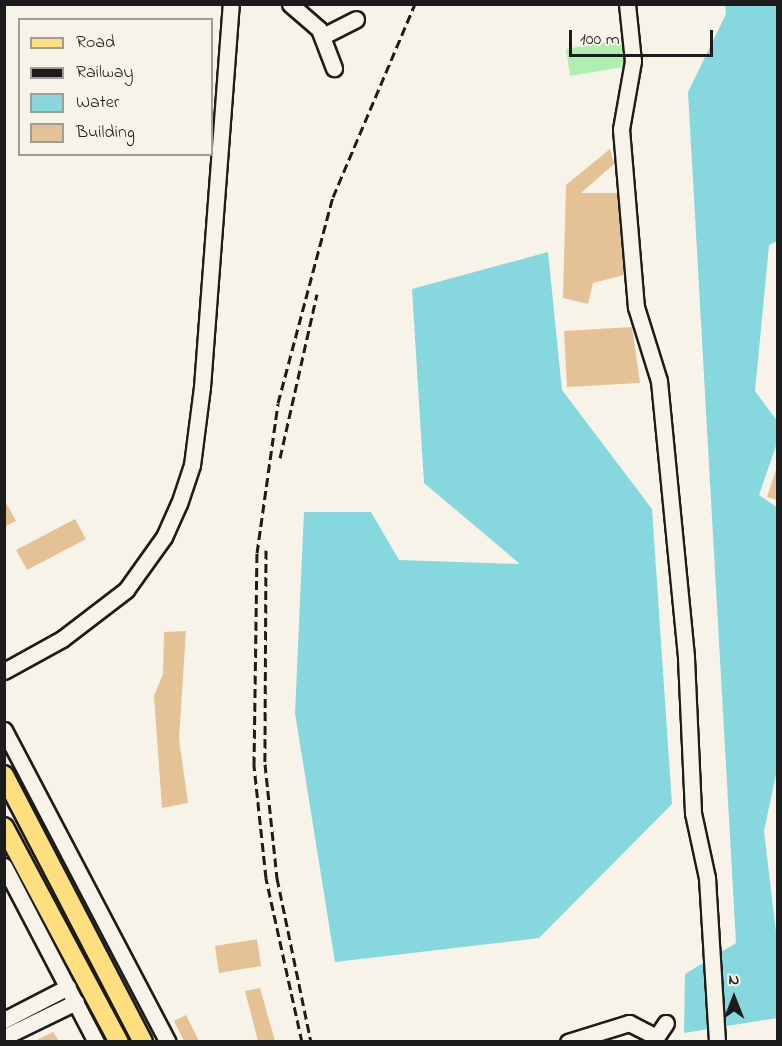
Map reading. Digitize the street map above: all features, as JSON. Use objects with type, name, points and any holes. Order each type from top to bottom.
[{"type":"main road","points":[[4,775],[143,1041]]},
{"type":"main road","points":[[4,827],[119,1041]]},
{"type":"street","points":[[4,671],[77,629],[126,590],[164,537],[192,465],[201,387],[231,4]]},
{"type":"street","points":[[290,4],[323,36],[334,68]]},
{"type":"street","points":[[627,4],[633,67],[621,129],[636,307],[659,381],[686,658],[693,813],[707,878],[717,1036]]},
{"type":"street","points":[[323,36],[356,19]]},
{"type":"street","points":[[4,730],[168,1041]]},
{"type":"street","points":[[4,866],[96,1041]]},
{"type":"street","points":[[4,1020],[68,987]]},
{"type":"street","points":[[4,1036],[76,1002]]},
{"type":"street","points":[[568,1041],[629,1023],[654,1039],[666,1023]]},
{"type":"green space","points":[[626,39],[630,66],[570,76],[566,49]]},
{"type":"water","points":[[725,5],[777,5],[777,241],[769,245],[755,391],[778,422],[777,443],[759,495],[778,508],[778,765],[764,831],[777,940],[777,1018],[684,1033],[685,974],[736,943],[688,92],[726,14]]},
{"type":"water","points":[[548,252],[562,390],[652,509],[672,804],[539,938],[335,962],[295,713],[304,512],[371,512],[399,560],[520,564],[424,483],[412,289]]},
{"type":"building","points":[[610,149],[614,164],[581,193],[617,193],[624,275],[593,283],[588,304],[563,298],[566,185]]},
{"type":"building","points":[[632,327],[640,383],[567,387],[564,331]]},
{"type":"building","points":[[777,470],[777,500],[767,497]]},
{"type":"building","points":[[4,499],[16,521],[4,527]]},
{"type":"building","points":[[75,519],[86,539],[27,570],[16,550]]},
{"type":"building","points":[[186,631],[179,739],[188,803],[162,808],[154,696],[163,674],[164,632]]},
{"type":"building","points":[[257,939],[261,966],[219,973],[215,946]]},
{"type":"building","points":[[260,988],[275,1041],[258,1041],[245,991]]},
{"type":"building","points":[[186,1015],[199,1041],[184,1041],[174,1021]]},
{"type":"building","points":[[53,1032],[59,1041],[35,1041]]},
{"type":"railway","points":[[302,1042],[266,878],[254,765],[257,553],[278,403],[333,197],[415,4]]},
{"type":"railway","points":[[280,458],[317,294]]},
{"type":"railway","points":[[266,550],[265,764],[277,878],[311,1042]]}]
